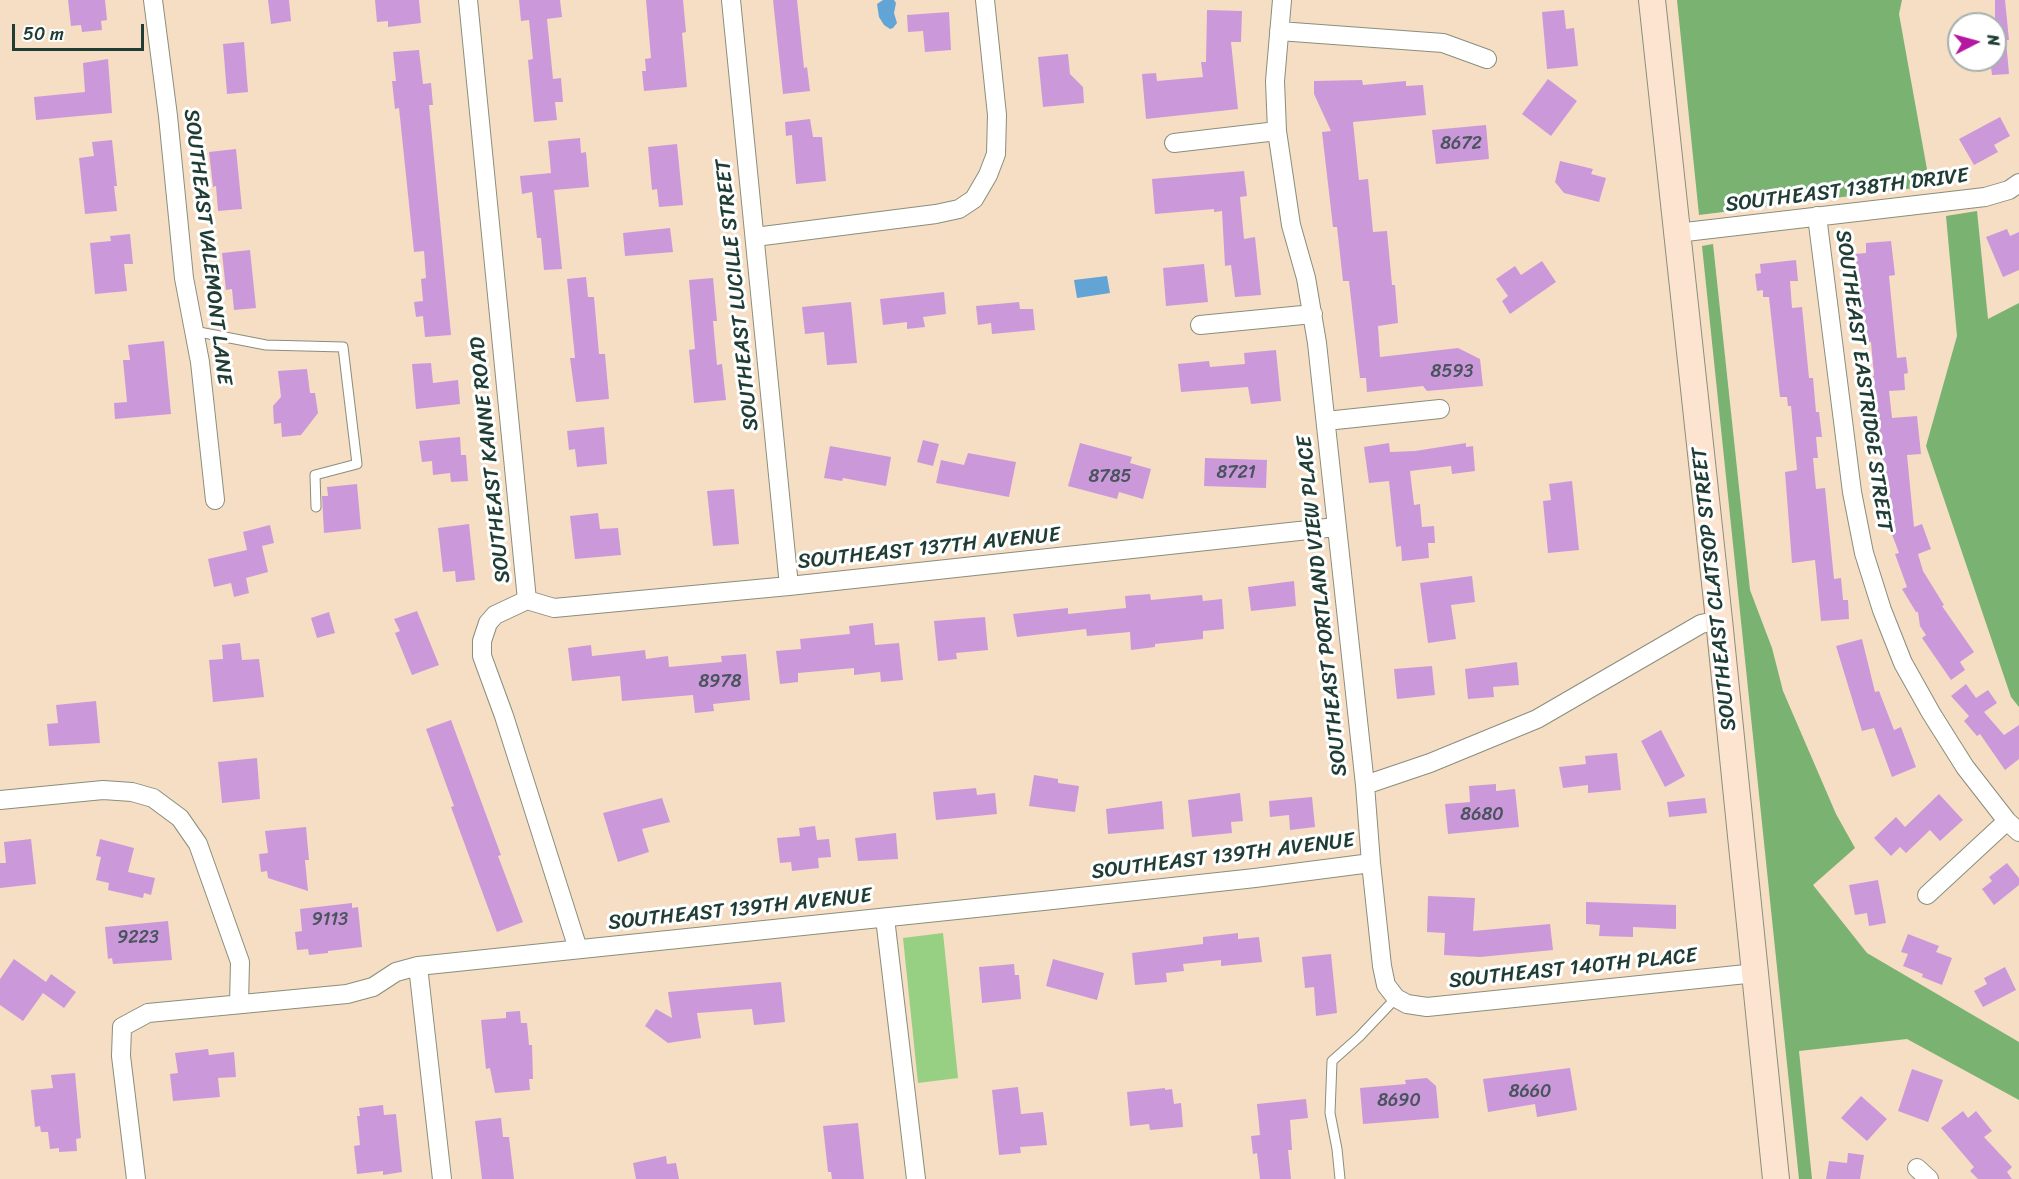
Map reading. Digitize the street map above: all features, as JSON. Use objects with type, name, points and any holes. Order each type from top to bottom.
[{"type":"street","name":"SOUTHEAST VALEMONT LANE","points":[[153,0],[168,116],[184,278],[200,362],[215,500]]},
{"type":"street","name":"SOUTHEAST KANNE ROAD","points":[[468,0],[527,600],[495,615],[488,623],[482,641],[482,656],[504,716],[578,950]]},
{"type":"street","name":"SOUTHEAST LUCILLE STREET","points":[[730,0],[789,586]]},
{"type":"street","points":[[755,237],[936,214],[959,209],[974,199],[988,175],[996,154],[997,115],[986,0]]},
{"type":"street","name":"SOUTHEAST PORTLAND VIEW PLACE","points":[[1282,0],[1275,81],[1277,131],[1291,225],[1313,314],[1365,784],[1382,966],[1386,985],[1396,998]]},
{"type":"street","name":"SOUTHEAST CLATSOP STREET","points":[[1652,0],[1776,1179]]},
{"type":"street","points":[[1279,31],[1443,43],[1487,59]]},
{"type":"street","points":[[1174,143],[1277,131]]},
{"type":"street","name":"SOUTHEAST 138TH DRIVE","points":[[1677,233],[1985,197],[2019,183]]},
{"type":"street","name":"SOUTHEAST EASTRIDGE STREET","points":[[1817,216],[1852,492],[1864,553],[1882,610],[1904,663],[1931,713],[1965,767],[2013,826]]},
{"type":"street","points":[[1200,325],[1313,314]]},
{"type":"street","points":[[1326,421],[1440,409]]},
{"type":"street","name":"SOUTHEAST 137TH AVENUE","points":[[527,600],[554,608],[789,586],[1336,527]]},
{"type":"street","points":[[1365,784],[1430,763],[1537,719],[1701,624],[1719,620]]},
{"type":"street","points":[[0,800],[103,790],[132,792],[153,798],[180,818],[198,844],[240,962],[239,1004]]},
{"type":"street","points":[[1927,895],[2013,826]]},
{"type":"street","name":"SOUTHEAST 139TH AVENUE","points":[[136,1179],[121,1056],[122,1027],[148,1013],[347,994],[373,987],[396,972],[418,966],[885,918],[1255,878],[1371,863]]},
{"type":"street","points":[[885,918],[916,1179]]},
{"type":"street","points":[[418,966],[442,1179]]},
{"type":"street","name":"SOUTHEAST 140TH PLACE","points":[[1396,998],[1407,1004],[1427,1006],[1756,973]]},
{"type":"lane","points":[[194,331],[266,345],[343,347],[357,464],[315,475],[316,507]]},
{"type":"lane","points":[[1340,1179],[1330,1113],[1332,1061],[1359,1037],[1396,998]]},
{"type":"green space","points":[[1677,0],[1902,0],[1899,14],[1930,186],[1699,215]]},
{"type":"green space","points":[[1977,211],[1988,319],[2019,303],[2019,707],[2011,697],[1926,446],[1957,336],[1946,216]]},
{"type":"green space","points":[[1713,244],[1750,590],[1772,648],[1783,691],[1836,814],[1855,848],[1813,885],[1867,953],[2019,1042],[2019,1100],[1907,1039],[1799,1051],[1812,1179],[1799,1179],[1702,246]]},
{"type":"green space","points":[[943,933],[958,1078],[918,1083],[903,938]]},
{"type":"water","points":[[883,0],[894,0],[896,3],[894,13],[897,23],[890,29],[879,17],[877,4]]},
{"type":"water","points":[[1107,276],[1110,293],[1077,298],[1074,280]]},
{"type":"building","points":[[68,0],[105,0],[107,20],[101,21],[102,30],[82,32],[81,25],[71,26]]},
{"type":"building","points":[[268,0],[289,0],[291,21],[271,24]]},
{"type":"building","points":[[375,0],[419,0],[421,23],[388,27],[388,21],[377,22]]},
{"type":"building","points":[[519,0],[560,0],[562,17],[547,19],[553,79],[561,78],[563,102],[555,102],[557,120],[534,122],[528,60],[533,59],[529,20],[521,21]]},
{"type":"building","points":[[646,0],[683,0],[686,32],[682,33],[687,87],[644,91],[642,71],[646,71],[645,59],[651,58]]},
{"type":"building","points":[[773,0],[797,0],[804,68],[807,67],[810,91],[783,94]]},
{"type":"building","points":[[1995,0],[2005,0],[2006,12],[1995,12]]},
{"type":"building","points":[[1207,10],[1242,11],[1241,42],[1231,42],[1238,109],[1146,119],[1142,74],[1156,73],[1157,81],[1203,77],[1201,62],[1206,62]]},
{"type":"building","points":[[1564,10],[1566,29],[1574,28],[1578,66],[1547,69],[1542,12]]},
{"type":"building","points":[[949,12],[951,50],[925,52],[923,31],[908,32],[907,15]]},
{"type":"building","points":[[244,42],[248,92],[227,94],[223,44]]},
{"type":"building","points":[[419,50],[423,84],[431,83],[433,105],[429,105],[451,335],[425,337],[423,316],[416,317],[414,302],[423,301],[421,279],[426,278],[424,251],[414,252],[399,108],[395,109],[392,81],[396,81],[393,52]]},
{"type":"building","points":[[2007,51],[2009,74],[1992,75],[1992,72],[2007,72]]},
{"type":"building","points":[[1068,54],[1070,74],[1083,87],[1084,103],[1043,107],[1038,57]]},
{"type":"building","points":[[108,59],[112,113],[36,120],[34,97],[85,92],[83,63]]},
{"type":"building","points":[[1548,79],[1577,101],[1551,136],[1522,114]]},
{"type":"building","points":[[1362,80],[1363,85],[1406,81],[1406,86],[1423,85],[1426,115],[1353,122],[1359,180],[1368,179],[1373,232],[1387,231],[1392,285],[1395,285],[1398,323],[1378,326],[1380,357],[1458,348],[1480,359],[1483,386],[1427,391],[1423,386],[1367,392],[1366,378],[1360,378],[1349,281],[1343,281],[1337,227],[1333,227],[1322,132],[1331,131],[1314,94],[1314,81]]},
{"type":"building","points":[[2000,117],[2010,136],[1994,145],[1998,152],[1974,165],[1959,139]]},
{"type":"building","points":[[810,119],[813,137],[822,137],[826,181],[796,184],[792,135],[786,136],[785,122]]},
{"type":"building","points":[[1486,125],[1489,159],[1436,164],[1432,130]]},
{"type":"building","points":[[580,138],[581,153],[586,152],[589,187],[554,190],[562,269],[544,270],[541,238],[537,238],[532,192],[522,194],[520,176],[551,173],[548,141]]},
{"type":"building","points":[[112,140],[117,211],[85,214],[79,158],[94,156],[92,142]]},
{"type":"building","points":[[677,144],[683,205],[659,207],[657,189],[652,190],[648,147]]},
{"type":"building","points":[[236,149],[242,209],[218,211],[209,152]]},
{"type":"building","points":[[1560,161],[1593,169],[1591,174],[1606,178],[1599,202],[1564,193],[1555,182]]},
{"type":"building","points":[[1244,171],[1247,196],[1240,197],[1244,239],[1255,237],[1261,295],[1235,297],[1231,265],[1225,266],[1222,211],[1214,212],[1214,209],[1155,214],[1152,179]]},
{"type":"building","points":[[670,228],[673,252],[625,256],[623,233]]},
{"type":"building","points":[[2007,229],[2010,236],[2019,232],[2019,270],[2003,277],[1986,237]]},
{"type":"building","points":[[130,234],[133,264],[124,264],[127,291],[95,294],[90,243],[111,241],[110,236]]},
{"type":"building","points":[[1891,241],[1895,275],[1889,276],[1897,358],[1906,357],[1908,373],[1904,374],[1905,390],[1889,391],[1892,418],[1917,416],[1921,454],[1907,455],[1914,527],[1922,524],[1931,549],[1918,554],[1923,571],[1944,605],[1942,606],[1974,652],[1960,662],[1965,670],[1951,680],[1922,638],[1926,635],[1920,626],[1918,612],[1902,589],[1907,587],[1895,554],[1899,553],[1890,529],[1883,457],[1879,458],[1874,404],[1872,404],[1870,376],[1874,376],[1871,342],[1860,343],[1856,298],[1860,298],[1855,254],[1866,253],[1866,243]]},
{"type":"building","points":[[250,250],[256,308],[234,310],[232,289],[226,290],[222,253]]},
{"type":"building","points":[[1796,260],[1798,281],[1790,281],[1792,308],[1802,307],[1809,378],[1813,378],[1816,412],[1819,412],[1822,437],[1816,437],[1818,458],[1813,458],[1816,489],[1825,488],[1834,579],[1841,578],[1843,600],[1848,600],[1849,619],[1821,621],[1815,560],[1792,563],[1785,472],[1797,470],[1791,406],[1788,406],[1787,397],[1780,397],[1769,297],[1763,297],[1763,290],[1757,291],[1755,274],[1761,273],[1760,264]]},
{"type":"building","points":[[1542,261],[1556,282],[1510,314],[1502,301],[1508,296],[1496,279],[1515,266],[1521,275]]},
{"type":"building","points":[[1204,264],[1208,302],[1166,306],[1163,268]]},
{"type":"building","points":[[586,277],[588,297],[594,297],[599,354],[605,354],[609,399],[576,402],[570,358],[575,358],[567,279]]},
{"type":"building","points":[[713,278],[717,321],[713,321],[717,365],[722,364],[726,400],[694,403],[689,350],[695,349],[689,280]]},
{"type":"building","points":[[944,292],[946,314],[923,317],[925,327],[907,329],[907,322],[883,325],[880,299]]},
{"type":"building","points":[[851,302],[857,363],[827,365],[824,332],[805,334],[802,307]]},
{"type":"building","points":[[1019,302],[1020,309],[1033,309],[1035,330],[992,334],[991,323],[978,325],[976,306]]},
{"type":"building","points":[[164,341],[171,414],[115,419],[114,403],[127,402],[123,360],[130,360],[128,345]]},
{"type":"building","points":[[1276,350],[1281,401],[1251,404],[1248,387],[1181,392],[1178,364],[1209,361],[1210,367],[1245,364],[1244,353]]},
{"type":"building","points":[[431,363],[433,383],[458,380],[460,404],[416,409],[412,364]]},
{"type":"building","points":[[307,369],[310,393],[315,393],[318,413],[301,435],[282,437],[281,423],[274,424],[273,406],[281,397],[278,371]]},
{"type":"building","points":[[604,427],[607,464],[577,467],[575,449],[569,450],[567,431]]},
{"type":"building","points":[[460,437],[461,455],[466,455],[468,481],[451,482],[450,473],[433,475],[432,461],[422,462],[419,441]]},
{"type":"building","points":[[923,440],[939,444],[933,466],[917,462]]},
{"type":"building","points":[[1080,443],[1132,457],[1130,463],[1151,469],[1143,499],[1119,492],[1117,499],[1068,486]]},
{"type":"building","points":[[1389,443],[1390,452],[1415,451],[1466,443],[1466,447],[1473,446],[1475,471],[1452,474],[1451,466],[1410,471],[1414,505],[1420,504],[1422,527],[1434,526],[1435,543],[1428,543],[1429,558],[1402,561],[1401,546],[1396,547],[1389,481],[1369,483],[1364,447]]},
{"type":"building","points":[[830,446],[891,457],[886,486],[843,478],[842,481],[824,478]]},
{"type":"building","points":[[968,453],[1016,462],[1009,497],[936,483],[941,460],[964,465]]},
{"type":"building","points":[[1205,458],[1267,460],[1266,488],[1204,486]]},
{"type":"building","points":[[1572,481],[1579,550],[1548,553],[1543,501],[1551,500],[1549,484]]},
{"type":"building","points":[[357,484],[361,529],[324,533],[322,496],[328,496],[327,487]]},
{"type":"building","points":[[734,489],[739,544],[713,546],[707,491]]},
{"type":"building","points":[[598,513],[600,529],[618,528],[621,555],[575,559],[570,516]]},
{"type":"building","points":[[469,524],[475,580],[456,582],[455,571],[443,572],[438,528]]},
{"type":"building","points":[[270,525],[274,543],[262,546],[268,572],[246,578],[249,593],[234,597],[231,583],[214,587],[208,559],[247,550],[243,532]]},
{"type":"building","points":[[1472,576],[1475,602],[1451,605],[1456,639],[1428,643],[1420,583]]},
{"type":"building","points":[[1294,581],[1296,606],[1251,611],[1248,587]]},
{"type":"building","points":[[1150,594],[1151,600],[1202,595],[1203,601],[1222,599],[1224,629],[1203,631],[1203,639],[1155,644],[1155,647],[1131,650],[1130,632],[1087,636],[1086,629],[1017,637],[1013,614],[1068,608],[1068,614],[1126,608],[1125,596]]},
{"type":"building","points":[[417,611],[439,665],[412,675],[395,633],[400,631],[394,619]]},
{"type":"building","points":[[329,612],[335,633],[317,638],[311,618]]},
{"type":"building","points":[[985,617],[988,650],[956,653],[957,659],[938,661],[934,621]]},
{"type":"building","points":[[873,623],[875,645],[899,643],[903,680],[881,682],[880,672],[854,675],[854,668],[798,673],[798,682],[780,684],[776,651],[801,649],[800,639],[850,634],[849,626]]},
{"type":"building","points":[[1862,639],[1875,692],[1879,691],[1894,730],[1901,727],[1916,767],[1892,777],[1874,728],[1862,731],[1836,646]]},
{"type":"building","points":[[240,643],[242,660],[259,659],[264,697],[213,702],[209,660],[223,659],[222,645]]},
{"type":"building","points":[[591,645],[592,656],[645,650],[646,659],[668,656],[669,667],[722,662],[721,656],[746,654],[750,700],[713,704],[714,711],[695,713],[693,695],[622,701],[620,676],[572,681],[568,648]]},
{"type":"building","points":[[1517,662],[1519,685],[1493,687],[1494,697],[1468,699],[1465,669]]},
{"type":"building","points":[[1432,666],[1435,695],[1397,699],[1394,669]]},
{"type":"building","points":[[1966,684],[1976,698],[1988,690],[1997,703],[1984,712],[2004,735],[2019,725],[2019,759],[2005,770],[1980,734],[1977,736],[1964,721],[1969,716],[1951,696]]},
{"type":"building","points":[[96,701],[100,743],[49,746],[47,724],[58,723],[56,705]]},
{"type":"building","points":[[451,720],[523,922],[497,932],[451,807],[454,806],[426,729]]},
{"type":"building","points":[[1661,730],[1685,776],[1665,787],[1641,741]]},
{"type":"building","points":[[1617,753],[1621,790],[1588,793],[1588,785],[1563,788],[1559,767],[1586,764],[1585,756]]},
{"type":"building","points":[[257,758],[260,799],[222,803],[218,762]]},
{"type":"building","points":[[1034,775],[1058,779],[1058,783],[1079,786],[1075,812],[1029,806]]},
{"type":"building","points":[[1496,784],[1496,791],[1515,789],[1519,827],[1448,834],[1445,804],[1470,802],[1469,786]]},
{"type":"building","points":[[976,788],[977,795],[995,793],[997,814],[936,820],[933,792]]},
{"type":"building","points":[[1240,793],[1243,821],[1231,822],[1232,833],[1192,837],[1188,800]]},
{"type":"building","points":[[1939,794],[1963,820],[1940,841],[1930,830],[1906,853],[1900,847],[1891,856],[1874,838],[1896,817],[1905,827]]},
{"type":"building","points":[[1312,797],[1315,827],[1290,830],[1289,815],[1270,817],[1269,801]]},
{"type":"building","points":[[662,798],[670,822],[642,829],[649,852],[618,862],[603,813]]},
{"type":"building","points":[[1705,798],[1707,813],[1669,817],[1667,802]]},
{"type":"building","points":[[1162,801],[1164,829],[1108,834],[1106,809]]},
{"type":"building","points":[[815,826],[817,840],[829,839],[831,857],[818,858],[819,868],[792,871],[791,862],[780,863],[777,838],[800,836],[799,828]]},
{"type":"building","points":[[306,827],[309,860],[305,860],[308,891],[268,878],[267,871],[261,872],[259,854],[268,853],[265,831]]},
{"type":"building","points":[[896,833],[898,859],[858,861],[855,838]]},
{"type":"building","points":[[31,839],[36,884],[0,888],[0,863],[6,863],[4,842]]},
{"type":"building","points":[[100,839],[134,848],[128,872],[155,878],[151,895],[144,893],[143,898],[108,890],[109,883],[96,880],[101,857],[96,856]]},
{"type":"building","points":[[2007,863],[2019,878],[2019,885],[1994,905],[1982,889],[1992,881],[1989,877]]},
{"type":"building","points":[[1878,880],[1886,923],[1869,926],[1867,913],[1855,915],[1849,885]]},
{"type":"building","points":[[1428,896],[1475,898],[1473,931],[1550,924],[1553,950],[1480,957],[1444,955],[1445,933],[1427,932]]},
{"type":"building","points":[[1586,902],[1676,905],[1676,929],[1633,927],[1633,937],[1599,936],[1600,925],[1586,924]]},
{"type":"building","points":[[352,903],[352,908],[358,907],[362,947],[309,955],[308,949],[297,950],[295,932],[302,931],[300,909]]},
{"type":"building","points":[[168,921],[172,960],[113,964],[112,958],[108,959],[105,927]]},
{"type":"building","points":[[1238,933],[1238,939],[1259,937],[1262,962],[1221,966],[1221,960],[1183,964],[1184,971],[1166,973],[1167,982],[1135,985],[1132,953],[1203,944],[1203,937]]},
{"type":"building","points":[[1908,934],[1939,946],[1936,952],[1952,958],[1942,985],[1903,966],[1908,954],[1901,952]]},
{"type":"building","points":[[1331,954],[1337,1013],[1316,1016],[1314,987],[1305,988],[1302,957]]},
{"type":"building","points":[[14,959],[46,982],[51,974],[76,992],[64,1008],[43,993],[23,1021],[0,1005],[0,979]]},
{"type":"building","points":[[1053,959],[1104,973],[1097,1000],[1046,986]]},
{"type":"building","points":[[1014,964],[1015,975],[1019,975],[1021,999],[982,1003],[979,967]]},
{"type":"building","points":[[2005,967],[2016,990],[1983,1007],[1974,991],[1987,984],[1984,978]]},
{"type":"building","points":[[781,982],[785,1022],[754,1025],[752,1009],[697,1013],[701,1038],[668,1043],[645,1026],[656,1009],[672,1018],[668,992]]},
{"type":"building","points":[[520,1011],[521,1023],[527,1023],[529,1045],[532,1045],[533,1079],[529,1079],[530,1090],[495,1093],[490,1068],[486,1069],[481,1020],[506,1018],[506,1012]]},
{"type":"building","points":[[208,1049],[209,1055],[234,1052],[236,1077],[218,1078],[220,1097],[173,1101],[170,1074],[178,1073],[175,1053]]},
{"type":"building","points":[[1570,1068],[1577,1110],[1537,1117],[1535,1104],[1488,1112],[1483,1079]]},
{"type":"building","points":[[1912,1069],[1943,1080],[1928,1122],[1898,1111]]},
{"type":"building","points":[[75,1073],[81,1138],[76,1139],[77,1151],[59,1152],[59,1148],[50,1149],[48,1132],[41,1132],[40,1126],[35,1127],[31,1090],[53,1088],[51,1075]]},
{"type":"building","points":[[1427,1078],[1436,1086],[1439,1118],[1363,1124],[1360,1088],[1406,1084],[1405,1080]]},
{"type":"building","points":[[1018,1087],[1021,1114],[1043,1112],[1047,1145],[1020,1147],[1021,1153],[999,1155],[992,1090]]},
{"type":"building","points":[[1165,1088],[1165,1090],[1172,1089],[1174,1104],[1181,1103],[1183,1127],[1150,1130],[1149,1124],[1130,1126],[1127,1092]]},
{"type":"building","points":[[1861,1096],[1887,1119],[1867,1141],[1841,1118]]},
{"type":"building","points":[[1306,1099],[1308,1118],[1290,1120],[1292,1150],[1288,1150],[1291,1179],[1260,1179],[1257,1153],[1253,1154],[1251,1136],[1260,1135],[1257,1104]]},
{"type":"building","points":[[383,1105],[384,1115],[396,1114],[402,1172],[383,1175],[383,1171],[357,1174],[354,1146],[360,1145],[357,1116],[360,1116],[359,1108]]},
{"type":"building","points":[[1963,1111],[1968,1118],[1976,1111],[1992,1131],[1984,1137],[2012,1167],[2007,1172],[2012,1179],[1978,1179],[1970,1171],[1974,1167],[1941,1128]]},
{"type":"building","points":[[501,1118],[503,1137],[509,1137],[514,1179],[482,1179],[475,1121]]},
{"type":"building","points":[[858,1123],[864,1179],[832,1179],[831,1172],[828,1172],[823,1126]]},
{"type":"building","points":[[1848,1153],[1864,1155],[1860,1179],[1826,1179],[1829,1161],[1847,1163]]},
{"type":"building","points":[[666,1156],[667,1164],[676,1163],[679,1179],[636,1179],[633,1163]]}]
